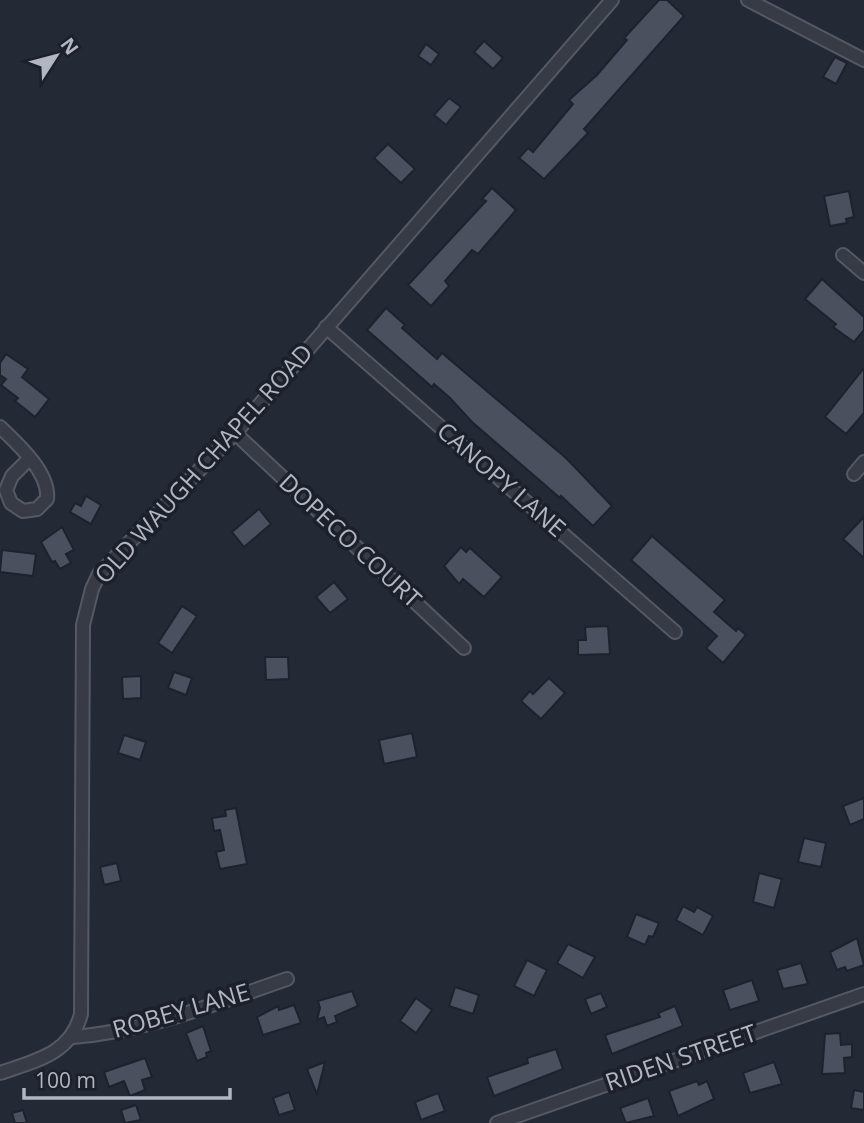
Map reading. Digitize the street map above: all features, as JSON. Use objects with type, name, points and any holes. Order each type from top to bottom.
[{"type":"street","name":"OLD WAUGH CHAPEL ROAD","points":[[74,1037],[81,1014],[83,969],[83,625],[87,604],[99,574],[235,433],[612,0]]},
{"type":"street","points":[[748,0],[864,60]]},
{"type":"street","points":[[843,255],[864,273]]},
{"type":"street","name":"CANOPY LANE","points":[[326,327],[675,632]]},
{"type":"street","points":[[0,427],[29,460]]},
{"type":"street","name":"DOPECO COURT","points":[[235,433],[464,648]]},
{"type":"street","points":[[854,474],[864,462]]},
{"type":"street","name":"ROBEY LANE","points":[[74,1037],[103,1034],[162,1021],[287,979]]},
{"type":"street","name":"RIDEN STREET","points":[[497,1123],[864,994]]},
{"type":"street","points":[[0,1073],[51,1053],[74,1037]]},
{"type":"building","points":[[659,0],[667,0],[684,16],[584,129],[588,133],[544,179],[519,158],[528,148],[533,152],[573,104],[569,100],[597,75],[627,40],[624,38]]},
{"type":"building","points":[[484,41],[503,58],[493,69],[474,52]]},
{"type":"building","points":[[426,44],[439,54],[431,65],[418,56]]},
{"type":"building","points":[[835,57],[847,63],[836,84],[823,77]]},
{"type":"building","points":[[449,98],[461,107],[446,125],[434,115]]},
{"type":"building","points":[[388,144],[415,169],[401,183],[374,158]]},
{"type":"building","points":[[492,188],[516,210],[478,254],[472,250],[445,281],[449,286],[431,306],[408,285],[486,201],[482,199]]},
{"type":"building","points":[[849,191],[854,217],[846,219],[847,223],[830,226],[824,196]]},
{"type":"building","points":[[822,279],[864,317],[864,330],[854,342],[833,327],[836,324],[805,299]]},
{"type":"building","points":[[386,308],[405,325],[402,328],[437,359],[442,353],[566,458],[612,506],[593,526],[472,422],[434,384],[432,387],[367,330]]},
{"type":"building","points":[[6,354],[28,369],[22,377],[49,399],[35,417],[15,401],[18,398],[1,385],[6,379],[0,375],[0,363]]},
{"type":"building","points":[[864,368],[864,413],[846,434],[825,417]]},
{"type":"building","points":[[86,496],[101,505],[91,524],[70,512],[75,503],[81,506]]},
{"type":"building","points":[[259,509],[271,524],[244,547],[232,532]]},
{"type":"building","points":[[864,517],[864,558],[843,539]]},
{"type":"building","points":[[62,527],[74,550],[66,554],[71,563],[60,569],[55,561],[52,562],[41,542]]},
{"type":"building","points":[[652,536],[725,600],[714,612],[736,631],[738,628],[746,635],[723,663],[706,648],[717,636],[631,560]]},
{"type":"building","points":[[461,547],[466,552],[470,548],[502,577],[484,597],[463,579],[459,584],[444,566]]},
{"type":"building","points":[[2,550],[36,554],[33,576],[0,572]]},
{"type":"building","points":[[334,582],[348,599],[330,613],[316,597]]},
{"type":"building","points":[[182,606],[197,616],[172,653],[158,643]]},
{"type":"building","points":[[608,626],[610,654],[578,655],[578,640],[586,640],[585,627]]},
{"type":"building","points":[[265,657],[288,657],[289,679],[266,680]]},
{"type":"building","points":[[174,672],[192,678],[186,695],[168,688]]},
{"type":"building","points":[[141,676],[141,698],[123,699],[122,677]]},
{"type":"building","points":[[549,678],[565,693],[541,719],[521,701],[530,691],[533,694]]},
{"type":"building","points":[[412,733],[417,757],[384,764],[379,740]]},
{"type":"building","points":[[124,735],[146,742],[140,760],[118,753]]},
{"type":"building","points":[[864,798],[864,819],[850,825],[843,806]]},
{"type":"building","points":[[236,808],[247,864],[220,869],[216,852],[224,850],[220,830],[214,831],[212,818],[226,816],[225,810]]},
{"type":"building","points":[[804,838],[826,843],[821,867],[798,862]]},
{"type":"building","points":[[117,863],[121,881],[104,885],[100,867]]},
{"type":"building","points":[[759,873],[782,879],[774,908],[753,902]]},
{"type":"building","points":[[683,906],[694,912],[697,907],[713,916],[703,935],[676,920]]},
{"type":"building","points":[[636,914],[659,923],[653,937],[649,936],[645,945],[627,937]]},
{"type":"building","points":[[857,938],[864,965],[847,971],[845,967],[837,970],[830,952]]},
{"type":"building","points":[[568,944],[595,957],[583,978],[557,963]]},
{"type":"building","points":[[527,960],[547,970],[534,996],[514,986]]},
{"type":"building","points":[[801,963],[808,984],[783,989],[777,970]]},
{"type":"building","points":[[752,980],[759,1001],[730,1010],[723,990]]},
{"type":"building","points":[[455,987],[479,995],[473,1014],[449,1006]]},
{"type":"building","points":[[352,991],[358,1006],[335,1016],[337,1022],[327,1026],[324,1017],[317,1020],[320,1008],[318,1001]]},
{"type":"building","points":[[601,993],[607,1007],[591,1014],[585,999]]},
{"type":"building","points":[[416,998],[432,1010],[416,1033],[400,1021]]},
{"type":"building","points":[[294,1005],[301,1023],[263,1035],[257,1017],[278,1006],[279,1010]]},
{"type":"building","points":[[675,1006],[683,1026],[612,1054],[605,1035],[660,1017],[658,1013]]},
{"type":"building","points":[[203,1026],[211,1051],[206,1053],[207,1057],[197,1061],[186,1033]]},
{"type":"building","points":[[840,1033],[841,1045],[852,1044],[852,1057],[844,1058],[845,1073],[822,1074],[825,1034]]},
{"type":"building","points":[[556,1049],[563,1069],[494,1096],[487,1077],[528,1063],[527,1058]]},
{"type":"building","points":[[145,1058],[152,1077],[142,1080],[145,1090],[130,1096],[124,1081],[109,1087],[104,1072]]},
{"type":"building","points":[[325,1062],[317,1094],[307,1069]]},
{"type":"building","points":[[774,1062],[782,1084],[750,1093],[743,1073]]},
{"type":"building","points":[[697,1081],[699,1085],[707,1081],[714,1099],[678,1116],[669,1091]]},
{"type":"building","points":[[854,1090],[864,1092],[864,1110],[851,1108]]},
{"type":"building","points":[[289,1092],[295,1110],[279,1115],[273,1098]]},
{"type":"building","points":[[438,1093],[445,1111],[421,1120],[415,1102]]},
{"type":"building","points":[[648,1098],[654,1116],[626,1123],[620,1108]]},
{"type":"building","points":[[136,1105],[141,1120],[125,1123],[121,1110]]},
{"type":"building","points":[[23,1110],[27,1123],[15,1123],[12,1113]]}]
